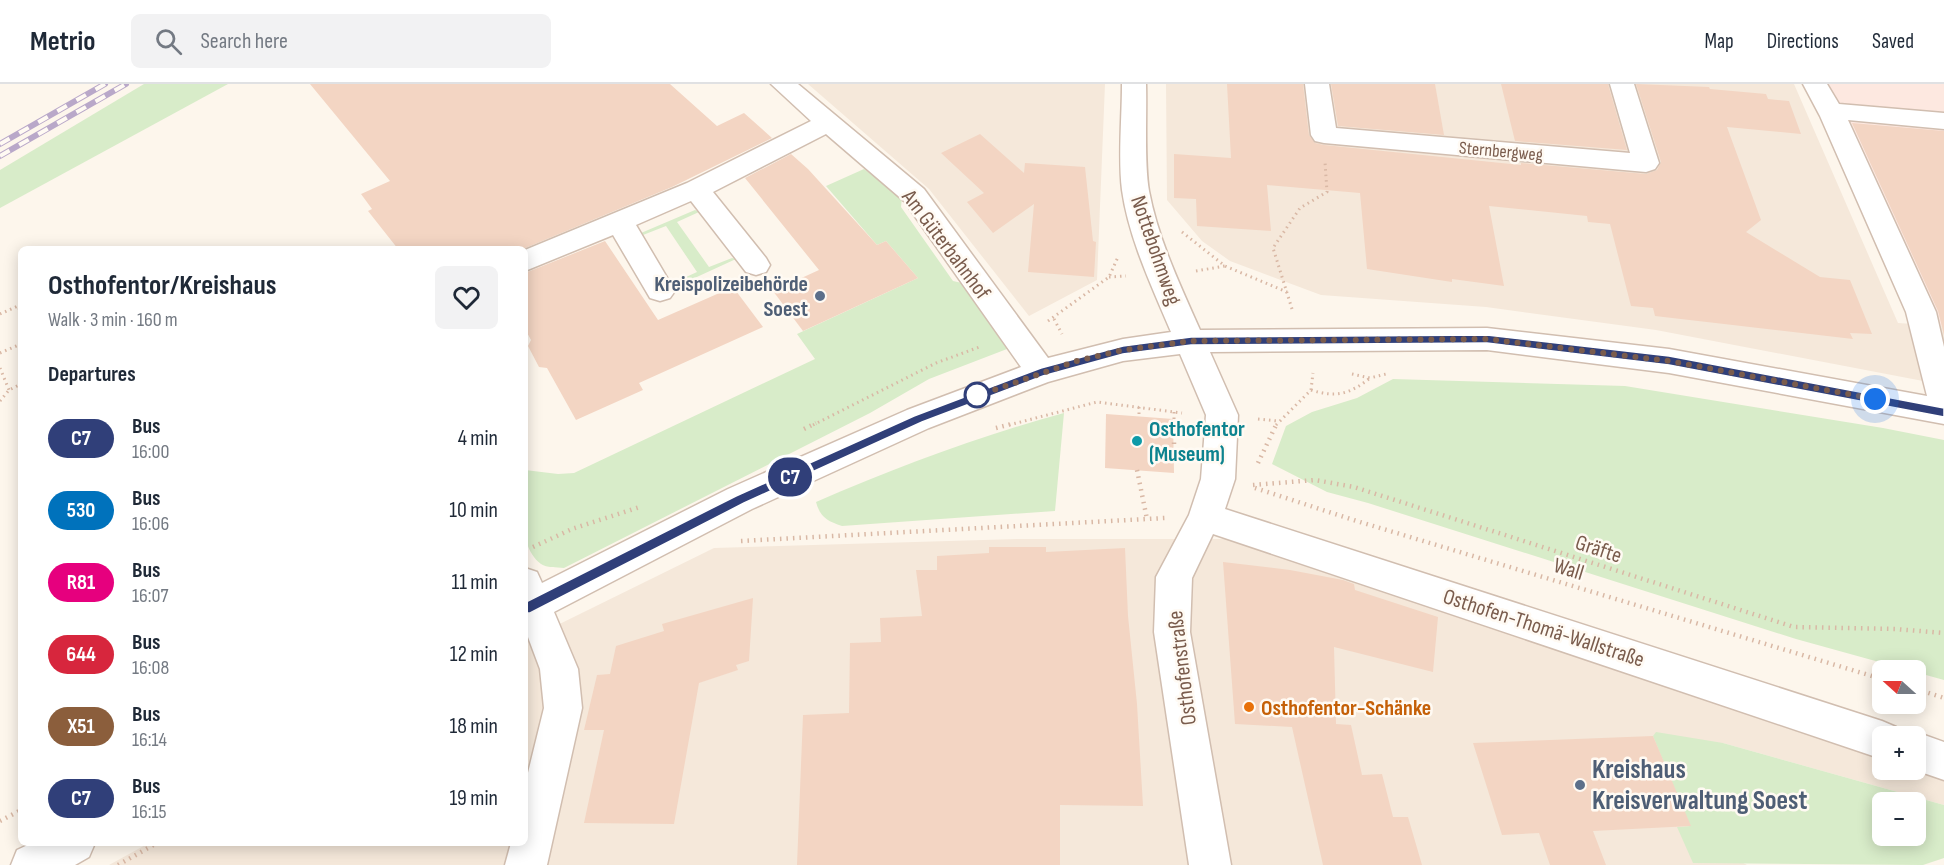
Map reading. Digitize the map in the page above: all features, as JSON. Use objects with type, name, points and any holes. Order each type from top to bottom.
[{"type":"street","name":"Am Güterbahnhof","points":[[783,84],[914,195],[1041,372]]},
{"type":"street","name":"Nottebohmweg","points":[[1134,84],[1135,188],[1140,211],[1161,274],[1222,416],[1232,482]]},
{"type":"street","points":[[1317,84],[1324,135]]},
{"type":"street","name":"Sternbergweg","points":[[1324,135],[1646,163],[1622,84]]},
{"type":"street","points":[[1815,84],[1933,320],[1944,402]]},
{"type":"street","points":[[1830,111],[1944,121]]},
{"type":"street","points":[[528,260],[696,189],[828,123]]},
{"type":"street","points":[[696,189],[756,265]]},
{"type":"street","points":[[620,222],[660,291]]},
{"type":"street","points":[[526,865],[563,708],[559,669],[528,599],[794,474],[918,419],[1041,372],[1123,350],[1191,341],[1487,339],[1669,361],[1944,412]]},
{"type":"street","name":"Osthofenstraße","points":[[1210,865],[1172,632],[1174,577],[1204,517],[1232,482]]},
{"type":"street","name":"Osthofen-Thomä-Wallstraße","points":[[1204,517],[1872,737]]},
{"type":"street","points":[[1926,755],[1944,761]]},
{"type":"street","points":[[32,865],[69,846]]},
{"type":"path","points":[[1226,266],[1287,292],[1273,248],[1300,208],[1326,192],[1324,135]]},
{"type":"path","points":[[1054,319],[1109,277]]},
{"type":"path","points":[[0,314],[18,306]]},
{"type":"path","points":[[795,433],[936,363],[1014,335]]},
{"type":"path","points":[[0,353],[18,345]]},
{"type":"path","points":[[0,368],[9,390]]},
{"type":"path","points":[[1258,464],[1278,421],[1311,390],[1313,373]]},
{"type":"path","points":[[1311,390],[1330,397],[1345,395],[1370,378]]},
{"type":"path","points":[[0,401],[9,390],[18,386]]},
{"type":"path","points":[[987,430],[1097,402],[1174,412],[1174,463]]},
{"type":"path","points":[[1138,417],[1139,407]]},
{"type":"path","points":[[1137,470],[1147,519]]},
{"type":"path","points":[[1232,482],[1252,475]]},
{"type":"path","name":"Gräfte","points":[[1232,482],[1315,480],[1354,487],[1794,627],[1894,629],[1944,633]]},
{"type":"path","name":"Wall","points":[[1232,482],[1872,676]]},
{"type":"path","points":[[528,550],[572,529],[651,503]]},
{"type":"path","points":[[729,541],[1204,517]]},
{"type":"path","points":[[1926,692],[1944,698]]},
{"type":"path","points":[[0,821],[18,812]]},
{"type":"path","points":[[118,865],[152,846]]},
{"type":"shaded area","points":[[808,84],[1105,84],[1097,280],[1029,316],[929,189]]},
{"type":"shaded area","points":[[1166,84],[1794,84],[1898,323],[1944,326],[1944,385],[1656,330],[1486,307],[1321,295],[1230,261],[1202,241],[1167,200]]},
{"type":"shaded area","points":[[1807,84],[1944,84],[1944,326],[1916,324]]},
{"type":"shaded area","points":[[1017,539],[1229,539],[1537,633],[1872,747],[1872,780],[1926,780],[1926,771],[1944,771],[1944,805],[1926,800],[1926,792],[1898,792],[1723,743],[1691,826],[1678,827],[1747,865],[109,865],[144,846],[528,846],[528,640],[714,548]]},
{"type":"green space","points":[[144,84],[228,84],[0,208],[0,170]]},
{"type":"green space","points":[[864,169],[902,197],[901,207],[953,281],[962,283],[1007,349],[929,379],[870,413],[564,568],[541,564],[528,545],[528,470],[558,474],[574,473],[815,359],[797,334],[918,278],[886,241],[877,245],[826,186]]},
{"type":"green space","points":[[695,210],[699,212],[677,222],[709,267],[732,258],[736,259],[675,287],[672,286],[673,283],[697,272],[666,226],[643,235],[641,233]]},
{"type":"green space","points":[[1393,379],[1625,386],[1944,440],[1944,680],[1926,675],[1926,660],[1872,660],[1796,639],[1327,492],[1272,464],[1286,426],[1312,412],[1357,398]]},
{"type":"green space","points":[[1064,413],[1055,511],[842,526],[825,518],[816,502],[970,442]]},
{"type":"green space","points":[[1656,732],[1723,743],[1898,792],[1872,792],[1872,846],[1926,846],[1926,800],[1944,805],[1944,858],[1923,865],[1693,863],[1677,827],[1690,826],[1653,736]]},
{"type":"building","points":[[310,84],[670,84],[717,126],[744,113],[772,138],[672,187],[528,247],[396,246],[368,211],[372,209],[361,194],[390,181]]},
{"type":"building","points":[[1227,84],[1303,84],[1309,135],[1315,143],[1324,145],[1521,165],[1521,163],[1646,174],[1657,170],[1661,162],[1636,84],[1709,87],[1710,89],[1766,94],[1768,99],[1789,101],[1801,134],[1727,127],[1761,220],[1746,232],[1820,277],[1850,280],[1872,334],[1850,333],[1853,339],[1655,316],[1653,308],[1631,306],[1610,224],[1588,222],[1587,216],[1489,206],[1504,286],[1452,279],[1452,282],[1367,269],[1360,193],[1267,185],[1271,231],[1197,226],[1196,199],[1174,198],[1174,154],[1231,158]]},
{"type":"building","points":[[1331,84],[1435,84],[1444,135],[1338,126]]},
{"type":"building","points":[[1501,84],[1608,84],[1627,150],[1515,141]]},
{"type":"building","points":[[1852,123],[1944,131],[1944,335],[1938,311]]},
{"type":"building","points":[[980,134],[1024,173],[1025,163],[1085,167],[1093,241],[1096,242],[1094,277],[1028,272],[1034,204],[993,233],[967,202],[984,193],[941,153]]},
{"type":"building","points":[[791,154],[808,169],[877,245],[886,241],[918,278],[803,331],[773,291],[819,270],[745,178]]},
{"type":"building","points":[[605,241],[658,320],[733,287],[763,327],[639,383],[643,390],[576,420],[547,368],[539,367],[528,346],[531,340],[528,334],[528,272]]},
{"type":"building","points":[[1106,414],[1173,419],[1174,473],[1105,468]]},
{"type":"building","points":[[989,547],[1046,547],[1046,552],[1125,548],[1143,806],[1060,805],[1060,865],[797,865],[803,715],[849,713],[850,643],[881,642],[880,618],[922,616],[916,570],[937,570],[937,556],[989,553]]},
{"type":"building","points":[[1223,562],[1290,570],[1343,580],[1354,584],[1355,590],[1438,617],[1433,672],[1334,647],[1336,724],[1351,725],[1362,775],[1382,774],[1393,817],[1408,817],[1422,865],[1323,865],[1292,727],[1235,724]]},
{"type":"building","points":[[753,598],[749,661],[736,665],[738,670],[699,683],[674,824],[584,823],[604,730],[584,730],[597,675],[610,674],[616,646],[664,631],[662,624]]},
{"type":"building","name":"Kreishaus Kreisverwaltung Soest","points":[[1653,736],[1691,826],[1593,831],[1606,865],[1550,865],[1539,833],[1502,835],[1473,743]]},
{"type":"railway","points":[[0,144],[105,84]]},
{"type":"railway","points":[[0,156],[126,84]]},
{"type":"bus line","name":"C7","points":[[528,607],[740,499],[918,419],[1041,372],[1123,350],[1191,341],[1487,339],[1669,361],[1944,412]]},
{"type":"place","name":"Kreispolizeibehörde Soest","points":[[820,296]]},
{"type":"place","name":"Osthofentor (Museum)","points":[[1137,441]]},
{"type":"place","name":"Osthofentor-Schänke","points":[[1249,707]]},
{"type":"place","name":"Kreishaus Kreisverwaltung Soest","points":[[1580,785]]},
{"type":"route","points":[[977,395],[971,398],[1077,361],[1123,350],[1191,341],[1487,339],[1669,361],[1875,399]]}]
